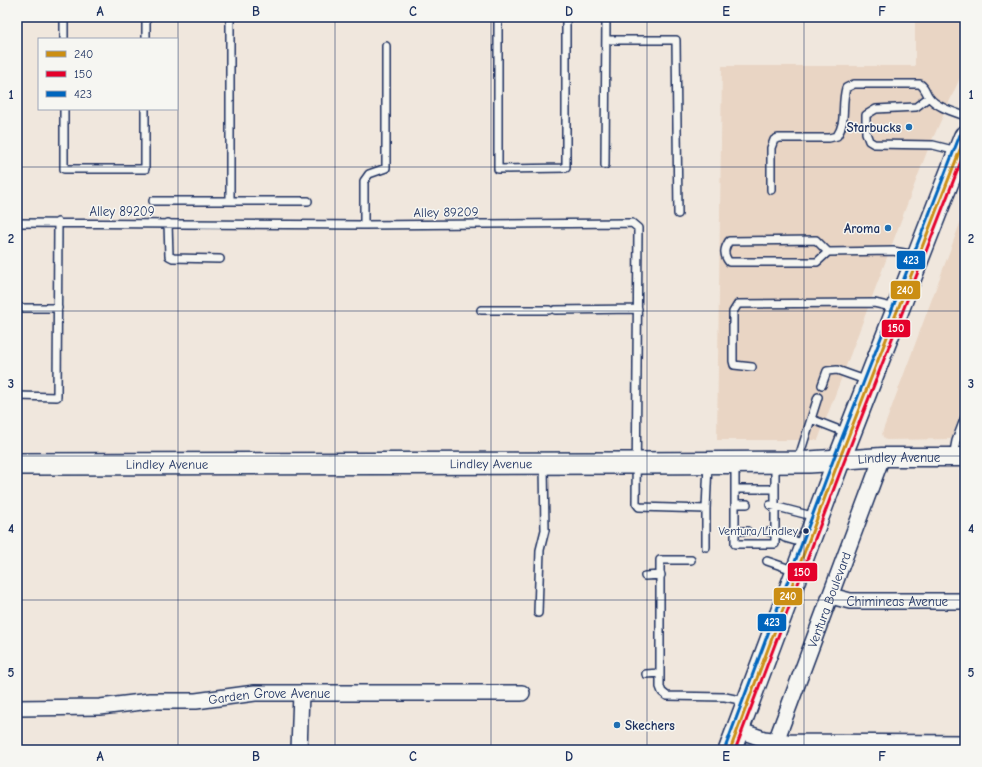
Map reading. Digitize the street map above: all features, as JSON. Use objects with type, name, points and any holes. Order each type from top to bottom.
[{"type":"main road","points":[[730,750],[839,460],[962,144]]},
{"type":"main road","name":"Lindley Avenue","points":[[17,464],[636,463],[798,462],[839,460]]},
{"type":"street","name":"Lindley Avenue","points":[[839,460],[882,457],[959,457]]},
{"type":"street","name":"Ventura Boulevard","points":[[776,741],[882,457]]},
{"type":"street","name":"Chimineas Avenue","points":[[831,596],[850,601],[965,601]]},
{"type":"street","name":"Garden Grove Avenue","points":[[17,708],[100,707],[150,701],[196,701],[255,693],[522,693]]},
{"type":"street","points":[[299,750],[301,694]]},
{"type":"street","points":[[738,730],[764,739],[776,741],[965,743]]},
{"type":"lane","points":[[64,17],[64,38]]},
{"type":"lane","points":[[146,17],[146,38]]},
{"type":"lane","points":[[230,17],[230,201]]},
{"type":"lane","points":[[498,17],[498,168],[566,168],[566,17]]},
{"type":"lane","points":[[605,165],[606,17]]},
{"type":"lane","points":[[606,40],[676,40],[678,214]]},
{"type":"lane","points":[[364,225],[364,181],[369,174],[386,168],[386,46]]},
{"type":"lane","points":[[771,190],[771,148],[774,140],[778,138],[829,138],[836,136],[843,127],[843,99],[846,88],[854,84],[920,84],[924,87],[929,97],[939,105],[965,116]]},
{"type":"lane","points":[[929,97],[916,107],[876,109],[866,115],[866,133],[869,141],[874,144],[962,144]]},
{"type":"lane","points":[[64,110],[64,169],[145,169],[145,110]]},
{"type":"lane","points":[[153,201],[308,201]]},
{"type":"lane","points":[[17,396],[57,397],[58,222]]},
{"type":"lane","name":"Alley 89209","points":[[17,223],[58,222],[364,225],[632,223],[638,228],[636,503],[639,507],[706,509]]},
{"type":"lane","points":[[168,223],[169,256],[173,258],[220,259]]},
{"type":"lane","points":[[828,252],[816,240],[729,241],[725,248],[724,256],[729,262],[817,262],[828,252],[893,251],[918,256]]},
{"type":"lane","points":[[752,367],[738,366],[734,364],[733,361],[733,312],[734,308],[738,304],[874,303],[898,308]]},
{"type":"lane","points":[[17,308],[58,308]]},
{"type":"lane","points":[[481,310],[638,309]]},
{"type":"lane","points":[[822,384],[826,371],[836,370],[870,382]]},
{"type":"lane","points":[[798,462],[818,397]]},
{"type":"lane","points":[[959,457],[956,441],[965,417]]},
{"type":"lane","points":[[811,419],[850,434]]},
{"type":"lane","points":[[706,547],[708,462]]},
{"type":"lane","points":[[735,462],[735,544],[775,544],[772,532],[775,462]]},
{"type":"lane","points":[[538,613],[540,550],[545,530],[544,463]]},
{"type":"lane","points":[[736,489],[775,489]]},
{"type":"lane","points":[[735,504],[747,504]]},
{"type":"lane","points":[[773,505],[818,518]]},
{"type":"lane","points":[[735,530],[747,531]]},
{"type":"lane","points":[[772,532],[785,538],[808,545]]},
{"type":"lane","points":[[691,560],[660,560],[660,687],[662,692],[667,696],[725,696],[749,702]]},
{"type":"lane","points":[[767,561],[798,572]]},
{"type":"lane","points":[[645,576],[661,575]]},
{"type":"lane","points":[[646,674],[660,673]]},
{"type":"shaded area","points":[[915,17],[965,17],[965,67],[928,149],[818,440],[717,440],[722,66],[915,66]]},
{"type":"shaded area","points":[[965,210],[965,402],[951,439],[886,440],[882,433]]},
{"type":"transit line","name":"423","points":[[725,748],[834,458],[960,135]]},
{"type":"transit line","name":"240","points":[[730,750],[839,460],[965,137]]},
{"type":"transit line","name":"150","points":[[735,750],[844,462],[965,151]]},
{"type":"place","name":"Starbucks","points":[[909,127]]},
{"type":"place","name":"Aroma","points":[[888,228]]},
{"type":"place","name":"Ventura/Lindley","points":[[806,531]]},
{"type":"place","name":"Skechers","points":[[617,725]]}]
